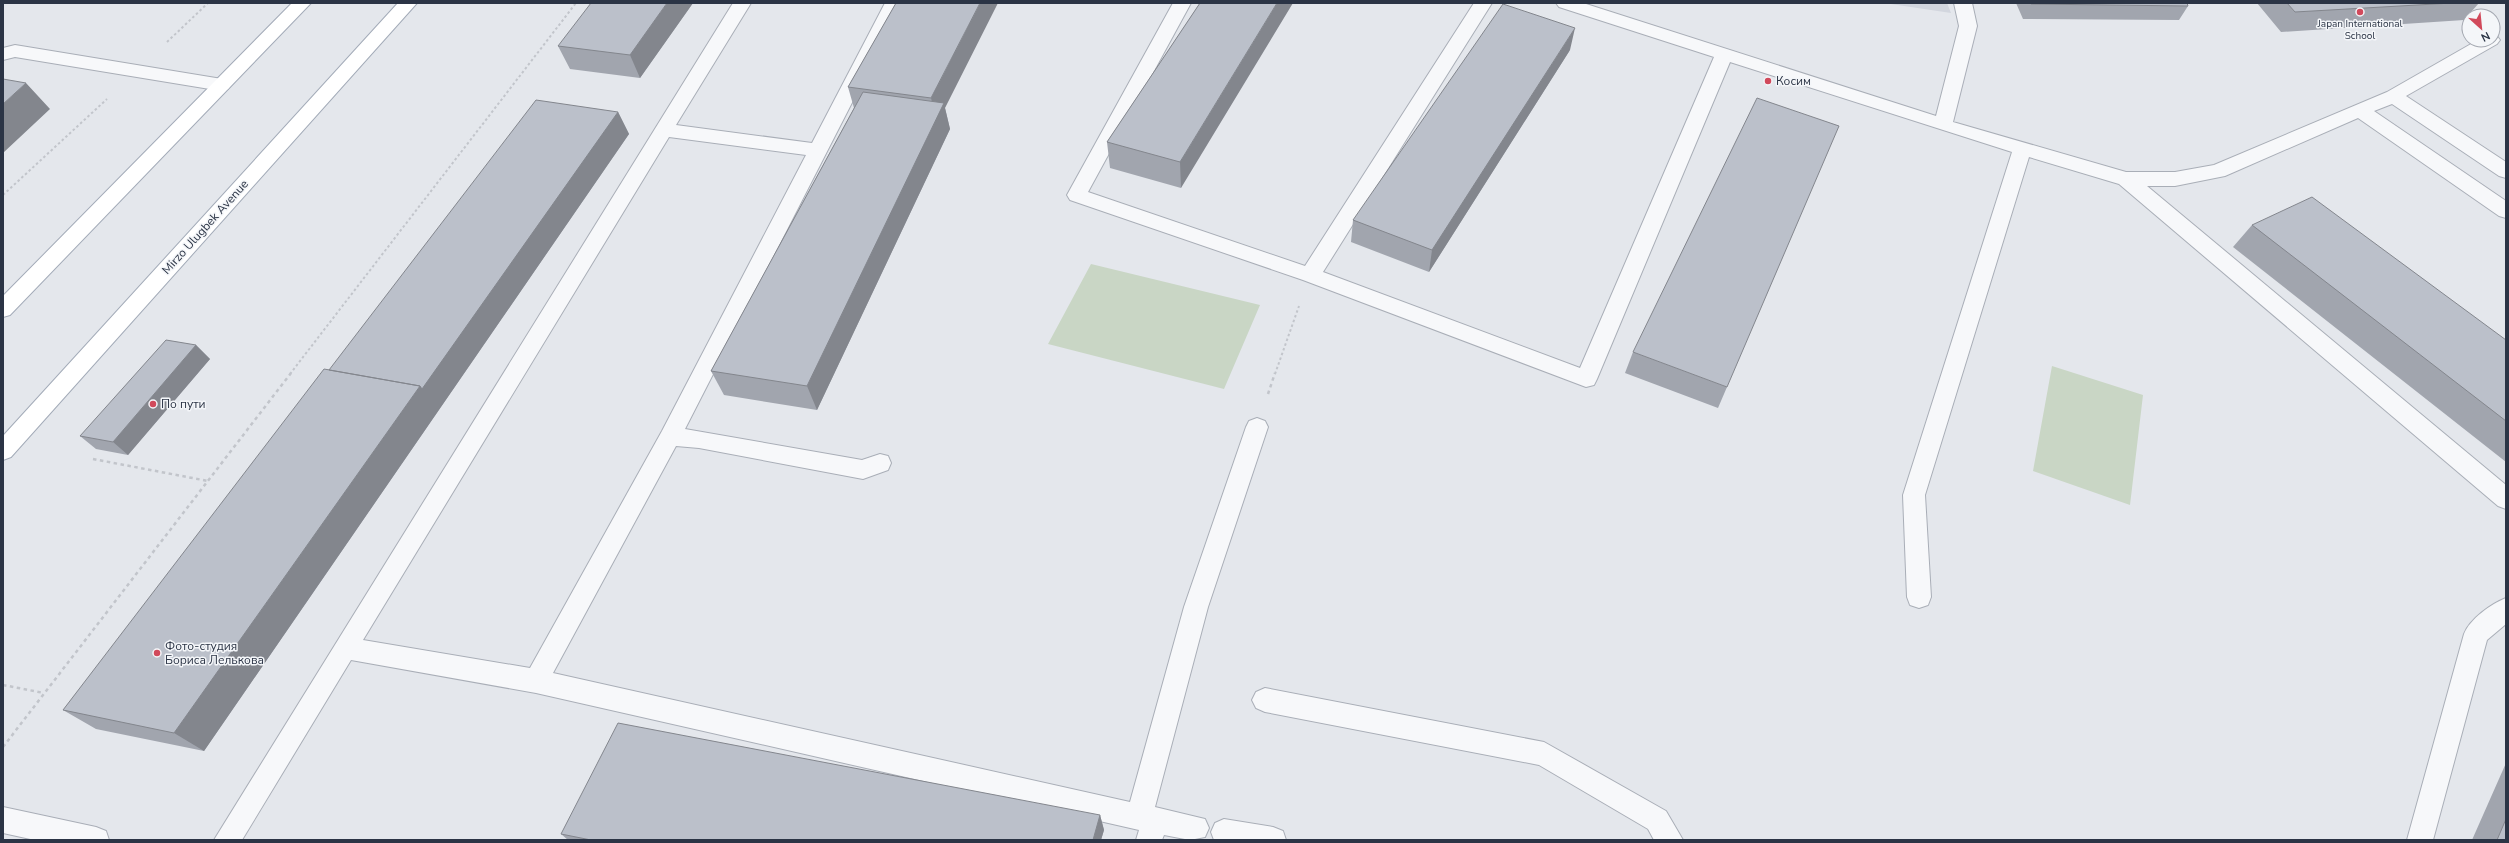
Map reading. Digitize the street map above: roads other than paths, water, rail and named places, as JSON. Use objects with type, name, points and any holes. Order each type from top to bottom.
[{"type":"main road","points":[[3,309],[302,3]]},
{"type":"main road","name":"Mirzo Ulugbek Avenue","points":[[3,451],[408,3]]},
{"type":"lane","points":[[227,840],[742,3]]},
{"type":"lane","points":[[536,681],[670,437],[894,3]]},
{"type":"lane","points":[[1182,3],[1077,195],[1310,275],[1586,379],[1725,53]]},
{"type":"lane","points":[[1310,275],[1482,3]]},
{"type":"lane","points":[[1565,3],[1725,53],[2022,150],[2126,179],[2175,179],[2218,171],[2393,96],[2478,48]]},
{"type":"lane","points":[[1943,125],[1968,26],[1963,3]]},
{"type":"lane","points":[[3,54],[15,51],[222,85]]},
{"type":"lane","points":[[2393,96],[2506,171]]},
{"type":"lane","points":[[2359,110],[2506,211]]},
{"type":"lane","points":[[664,130],[818,150]]},
{"type":"lane","points":[[1919,597],[1914,495],[2022,150]]},
{"type":"lane","points":[[2126,179],[2506,499]]},
{"type":"lane","points":[[1147,826],[1196,607],[1257,427]]},
{"type":"lane","points":[[670,437],[698,439],[863,470],[880,463]]},
{"type":"lane","points":[[2420,840],[2476,634],[2506,609]]},
{"type":"lane","points":[[345,648],[536,681],[1147,826],[1196,828]]},
{"type":"lane","points":[[1265,700],[1544,754],[1657,820],[1670,840]]},
{"type":"lane","points":[[3,820],[96,840]]},
{"type":"lane","points":[[1224,832],[1273,840]]},
{"type":"place","name":"Japan International School","points":[[2360,12]]},
{"type":"place","name":"Косим","points":[[1768,81]]},
{"type":"place","name":"По пути","points":[[153,404]]},
{"type":"place","name":"Фото-студия Бориса Лелькова","points":[[157,653]]}]
